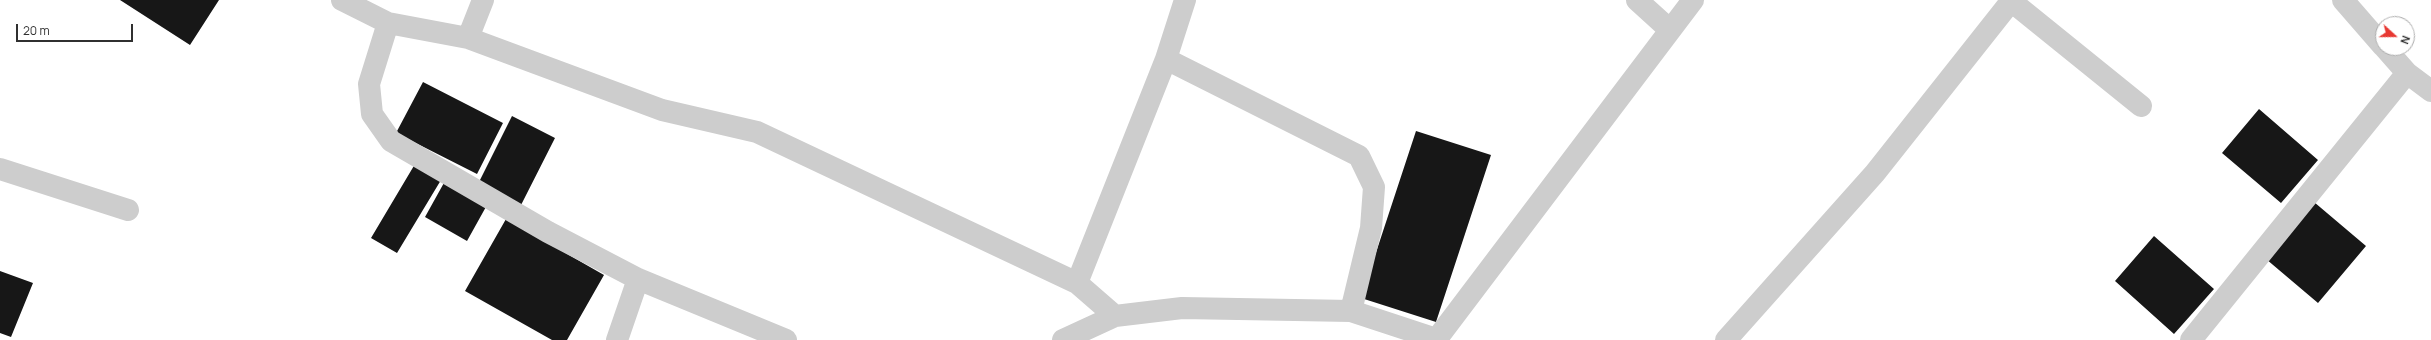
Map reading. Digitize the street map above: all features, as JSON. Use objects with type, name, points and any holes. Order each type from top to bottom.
[{"type":"street","points":[[342,0],[388,23],[468,38],[662,110],[757,132],[1077,283],[1115,316]]},
{"type":"street","points":[[468,38],[483,0]]},
{"type":"street","points":[[1077,283],[1166,59],[1185,0]]},
{"type":"street","points":[[1636,0],[1670,30]]},
{"type":"street","points":[[1063,340],[1115,316],[1182,308],[1352,311],[1436,339],[1693,0]]},
{"type":"street","points":[[2343,0],[2375,37]]},
{"type":"street","points":[[1726,340],[1875,173],[2011,1],[2141,106]]},
{"type":"street","points":[[388,23],[369,84],[372,114],[391,141],[548,232],[638,279],[786,340]]},
{"type":"street","points":[[2392,56],[2407,73],[2431,91]]},
{"type":"street","points":[[1166,59],[1359,156],[1374,187],[1371,228],[1352,311]]},
{"type":"street","points":[[2191,340],[2407,73]]},
{"type":"street","points":[[0,169],[128,210]]},
{"type":"street","points":[[617,340],[638,279]]},
{"type":"building","points":[[120,0],[219,0],[190,45]]},
{"type":"building","points":[[423,82],[503,123],[477,174],[396,133]]},
{"type":"building","points":[[2259,109],[2318,160],[2281,203],[2222,153]]},
{"type":"building","points":[[512,116],[555,138],[520,207],[477,186]]},
{"type":"building","points":[[1416,131],[1491,155],[1436,322],[1361,298]]},
{"type":"building","points":[[415,164],[441,180],[397,253],[371,238]]},
{"type":"building","points":[[445,181],[487,205],[467,241],[425,217]]},
{"type":"building","points":[[2314,202],[2366,246],[2318,303],[2266,259]]},
{"type":"building","points":[[506,219],[604,275],[567,340],[552,340],[465,291]]},
{"type":"building","points":[[2154,236],[2214,289],[2174,334],[2115,281]]},
{"type":"building","points":[[0,271],[33,283],[11,337],[0,333]]}]
